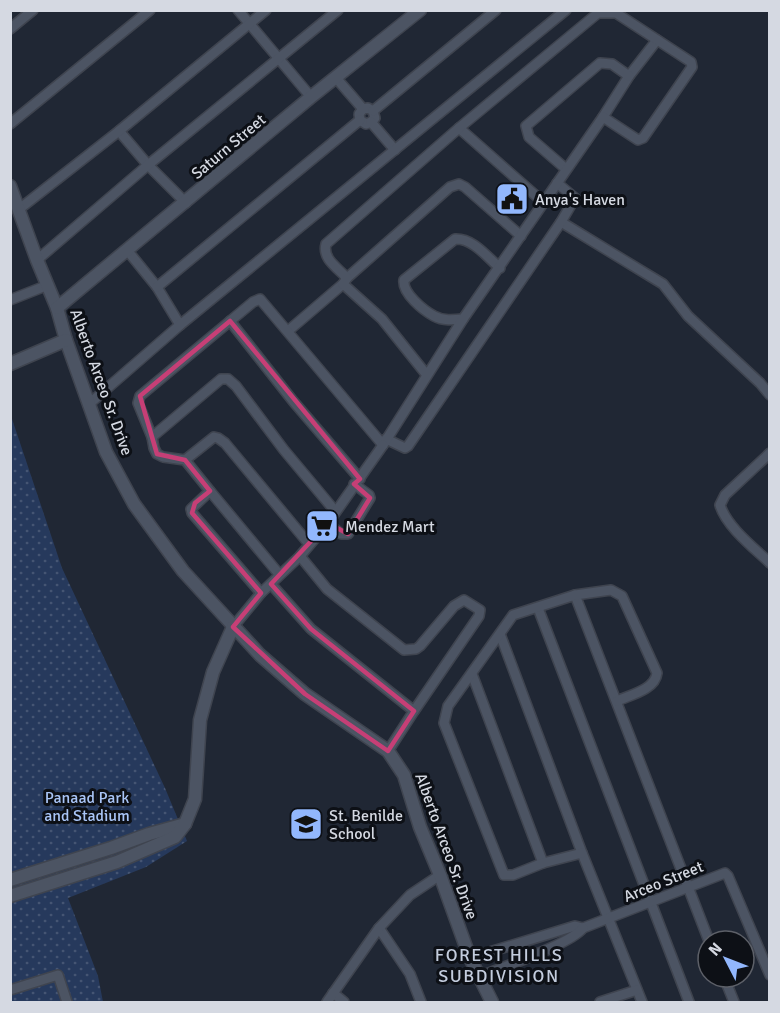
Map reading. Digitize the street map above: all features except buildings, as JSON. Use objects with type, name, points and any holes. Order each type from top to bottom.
[{"type":"street","points":[[10,29],[33,10]]},
{"type":"street","points":[[10,124],[150,10]]},
{"type":"street","points":[[238,10],[311,97]]},
{"type":"street","points":[[18,210],[119,131],[266,10]]},
{"type":"street","points":[[37,260],[148,165],[338,10]]},
{"type":"street","name":"Saturn Street","points":[[57,308],[311,97],[420,10]]},
{"type":"street","points":[[373,111],[496,10]]},
{"type":"street","points":[[89,404],[180,325],[566,10]]},
{"type":"street","points":[[426,374],[382,319],[345,281],[326,257],[324,251],[326,244],[459,128],[598,13],[616,13],[687,59],[692,67],[643,138],[638,140],[603,117]]},
{"type":"street","points":[[10,896],[117,862],[175,837],[185,824],[195,799],[200,720],[213,672],[233,627],[261,593],[300,556],[328,523],[385,442],[463,319],[657,40]]},
{"type":"street","points":[[566,169],[529,137],[526,126],[600,63],[612,64],[630,76]]},
{"type":"street","points":[[336,79],[363,109]]},
{"type":"street","points":[[368,108],[373,111],[375,118],[371,122],[366,124],[360,120],[359,114],[363,109],[368,108]]},
{"type":"street","points":[[157,287],[360,120]]},
{"type":"street","points":[[371,122],[395,150]]},
{"type":"street","points":[[459,128],[543,202]]},
{"type":"street","points":[[119,131],[148,165],[186,203]]},
{"type":"street","points":[[279,574],[185,460],[160,456],[154,448],[152,437],[138,403],[140,396],[260,299],[385,442],[405,448],[561,222],[575,198],[557,183]]},
{"type":"street","points":[[288,331],[450,187],[459,184],[465,187],[521,236]]},
{"type":"street","name":"Alberto Arceo Sr. Drive","points":[[11,191],[57,308],[106,452],[134,504],[183,571],[260,655],[305,694],[388,751],[404,775],[420,826],[470,958],[492,1002]]},
{"type":"street","points":[[561,222],[663,284],[688,316],[770,395]]},
{"type":"street","points":[[463,319],[450,321],[434,316],[406,293],[403,287],[404,280],[455,239],[462,238],[470,242],[500,268]]},
{"type":"street","points":[[128,250],[157,287],[180,325]]},
{"type":"street","points":[[10,300],[48,285]]},
{"type":"street","points":[[231,321],[369,495],[370,498],[348,534],[341,534],[328,523]]},
{"type":"street","points":[[10,364],[66,340]]},
{"type":"street","points":[[152,437],[221,379],[228,380],[236,386],[284,450],[335,511]]},
{"type":"street","points":[[185,460],[214,437],[225,442],[309,544]]},
{"type":"street","points":[[769,453],[725,495],[720,505],[722,512],[740,533],[770,563]]},
{"type":"street","points":[[210,491],[195,503],[191,508],[192,513],[261,593]]},
{"type":"street","points":[[300,556],[327,589],[404,650],[416,649],[420,646],[454,606],[464,600],[480,609],[479,616],[388,751]]},
{"type":"street","points":[[271,584],[311,629],[414,711]]},
{"type":"street","points":[[582,853],[543,863],[513,875],[506,876],[502,873],[444,723],[444,715],[448,706],[513,615],[575,595],[611,591],[622,596],[657,673],[656,680],[651,686],[617,701]]},
{"type":"street","points":[[575,595],[704,929]]},
{"type":"street","points":[[538,608],[689,1002]]},
{"type":"street","points":[[500,634],[582,853],[642,1002]]},
{"type":"street","points":[[472,674],[543,863]]},
{"type":"street","points":[[10,880],[171,826],[185,824]]},
{"type":"street","name":"Arceo Street","points":[[583,928],[720,874],[727,874],[770,975]]},
{"type":"street","points":[[327,1002],[379,928],[410,895],[440,875]]},
{"type":"street","points":[[470,958],[575,926],[583,928],[578,935],[558,945],[479,977]]},
{"type":"street","points":[[379,928],[410,974],[421,1002]]},
{"type":"street","points":[[553,933],[558,945]]},
{"type":"street","points":[[503,948],[509,964]]},
{"type":"street","points":[[10,990],[58,975],[67,1002]]},
{"type":"street","points":[[600,1002],[637,990]]},
{"type":"street","points":[[333,993],[344,1002]]},
{"type":"highlighted area","points":[[230,321],[360,479],[354,484],[370,498],[348,534],[328,523],[271,584],[311,629],[414,711],[388,751],[305,694],[233,627],[261,593],[192,513],[195,503],[210,491],[185,460],[157,454],[140,396]]},
{"type":"green space","name":"Panaad Park and Stadium","points":[[10,413],[62,568],[165,788],[187,841],[146,867],[68,898],[98,976],[103,1002],[11,1002]]},
{"type":"place","name":"Anya's Haven","points":[[512,199]]},
{"type":"place","name":"Mendez Mart","points":[[322,526]]},
{"type":"place","name":"St. Benilde School","points":[[306,824]]},
{"type":"district","name":"FOREST HILLS SUBDIVISION","points":[[499,965]]}]
